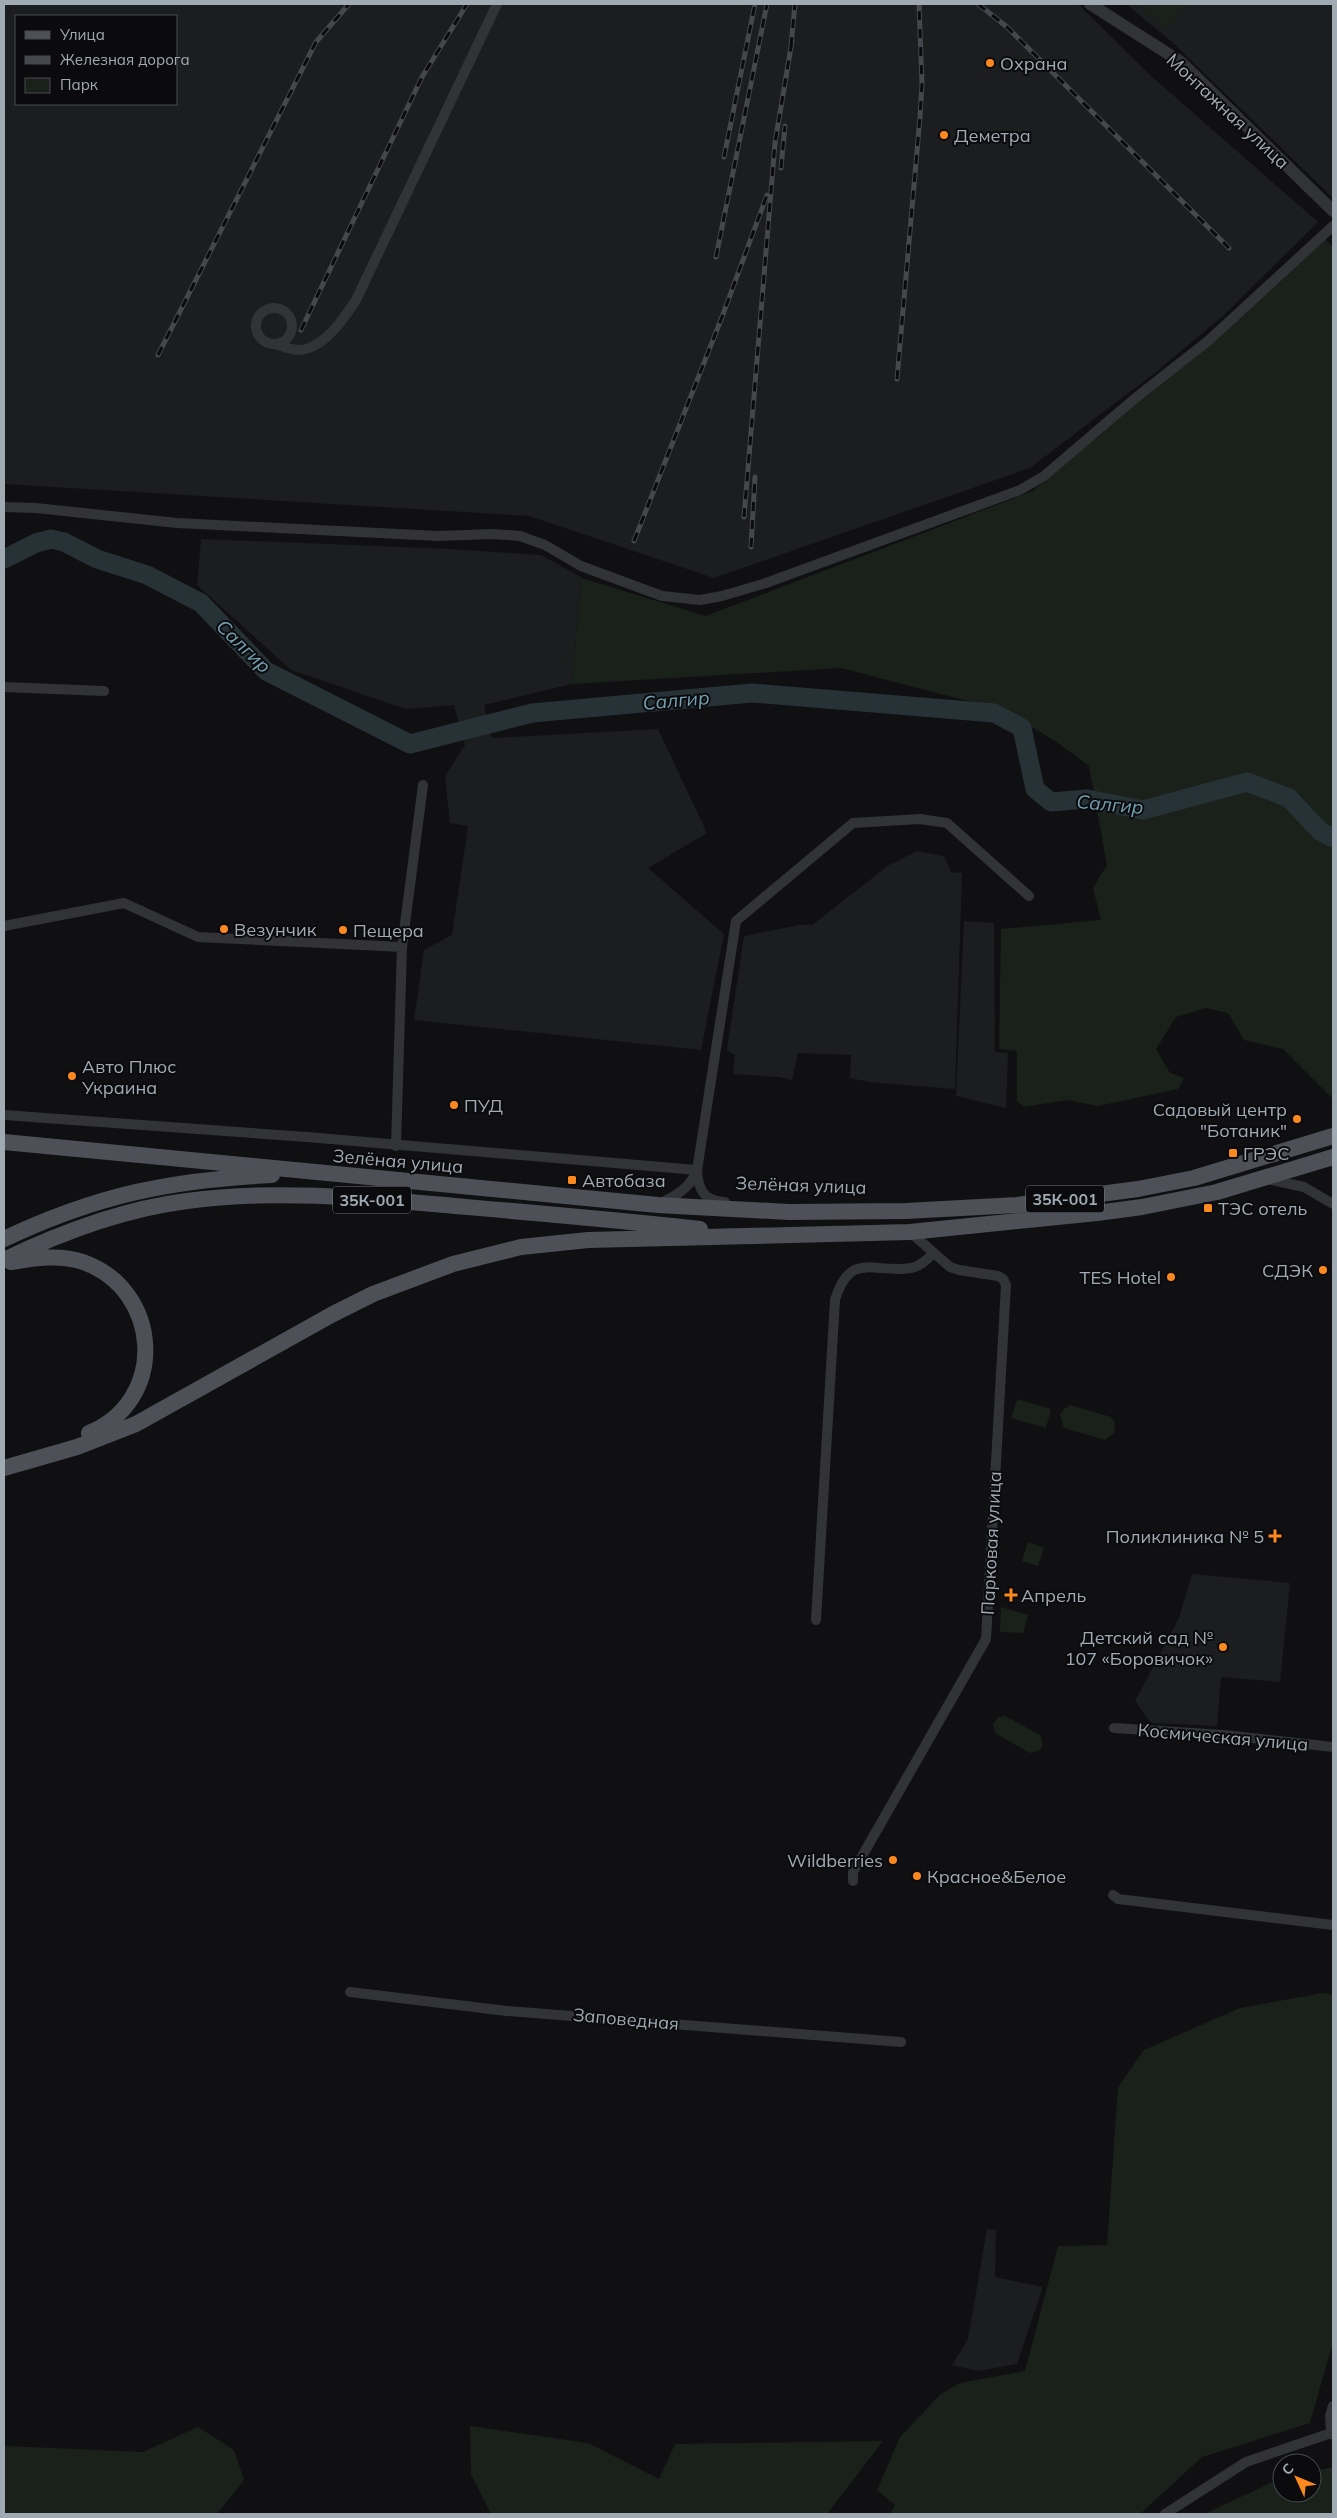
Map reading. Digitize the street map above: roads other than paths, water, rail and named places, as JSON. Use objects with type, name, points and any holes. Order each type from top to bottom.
[{"type":"main road","name":"35К-001","points":[[906,1211],[1017,1205],[1138,1189],[1194,1178],[1333,1136]]},
{"type":"main road","name":"Зелёная улица","points":[[4,1142],[658,1205],[789,1212],[906,1211]]},
{"type":"main road","name":"35К-001","points":[[4,1262],[52,1237],[114,1217],[185,1201],[254,1195],[394,1201],[749,1235],[910,1232],[1142,1207],[1217,1192],[1259,1177],[1333,1157]]},
{"type":"main road","points":[[4,1239],[72,1210],[143,1189],[214,1179],[315,1173]]},
{"type":"main road","points":[[4,1468],[77,1448],[136,1424],[333,1314],[399,1283],[453,1264],[521,1247],[588,1240],[749,1235]]},
{"type":"main road","points":[[4,1262],[60,1257],[83,1262],[94,1267],[115,1282],[133,1304],[142,1324],[146,1348],[143,1373],[135,1394],[118,1416],[95,1431],[72,1440],[4,1459]]},
{"type":"street","points":[[275,344],[294,350],[305,350],[314,346],[339,326],[356,300],[497,4]]},
{"type":"street","name":"Монтажная улица","points":[[1090,4],[1180,62],[1333,211]]},
{"type":"street","points":[[4,507],[36,508],[177,523],[438,536],[493,534],[520,536],[545,545],[581,566],[662,596],[700,600],[722,596],[766,583],[857,548],[1020,490],[1036,481],[1132,400],[1208,341],[1333,226]]},
{"type":"street","points":[[4,687],[104,691]]},
{"type":"street","points":[[396,1146],[402,948],[423,785]]},
{"type":"street","points":[[658,1205],[684,1190],[698,1175],[736,921],[853,823],[920,819],[947,823],[1029,896]]},
{"type":"street","points":[[4,926],[124,903],[198,937],[402,948]]},
{"type":"street","points":[[4,1115],[288,1136],[698,1175]]},
{"type":"street","name":"Зелёная улица","points":[[698,1175],[699,1189],[708,1198],[719,1202],[851,1206],[906,1211]]},
{"type":"street","points":[[1259,1177],[1304,1187],[1333,1204]]},
{"type":"street","name":"Парковая улица","points":[[853,1881],[854,1872],[986,1639],[1006,1285],[1003,1279],[998,1276],[950,1267],[910,1232]]},
{"type":"street","points":[[816,1620],[835,1300],[841,1282],[851,1272],[863,1268],[913,1268],[934,1253]]},
{"type":"street","name":"Космическая улица","points":[[1114,1728],[1224,1735],[1333,1747]]},
{"type":"street","points":[[1113,1895],[1118,1899],[1333,1925]]},
{"type":"street","name":"Заповедная","points":[[350,1992],[507,2010],[901,2042]]},
{"type":"street","points":[[1165,2514],[1246,2462],[1332,2434],[1330,2416],[1333,2406]]},
{"type":"waterway","name":"Салгир","points":[[4,559],[36,543],[51,539],[64,542],[97,559],[147,575],[201,603],[266,671],[410,744],[532,713],[752,693],[994,713],[1022,728],[1035,789],[1051,802],[1087,799],[1143,810],[1247,782],[1289,798],[1320,831],[1333,838]]},
{"type":"railway","points":[[158,355],[316,42],[349,4]]},
{"type":"railway","points":[[301,330],[422,77],[467,4]]},
{"type":"railway","points":[[724,157],[755,4]]},
{"type":"railway","points":[[716,257],[767,4]]},
{"type":"railway","points":[[791,46],[795,4]]},
{"type":"railway","points":[[897,379],[922,84],[919,4]]},
{"type":"railway","points":[[978,4],[1007,27],[1229,248]]},
{"type":"railway","points":[[744,517],[775,143],[792,41]]},
{"type":"railway","points":[[781,168],[785,126]]},
{"type":"railway","points":[[634,541],[722,317],[767,195]]},
{"type":"railway","points":[[751,547],[755,477]]},
{"type":"place","name":"Охрана","points":[[990,63]]},
{"type":"place","name":"Деметра","points":[[944,135]]},
{"type":"place","name":"Везунчик","points":[[224,929]]},
{"type":"place","name":"Пещера","points":[[343,930]]},
{"type":"place","name":"Авто Плюс Украина","points":[[72,1076]]},
{"type":"place","name":"ПУД","points":[[454,1105]]},
{"type":"place","name":"Садовый центр \"Ботаник\"","points":[[1297,1119]]},
{"type":"place","name":"ГРЭС","points":[[1233,1153]]},
{"type":"place","name":"Автобаза","points":[[572,1180]]},
{"type":"place","name":"ТЭС отель","points":[[1208,1208]]},
{"type":"place","name":"СДЭК","points":[[1323,1270]]},
{"type":"place","name":"TES Hotel","points":[[1171,1277]]},
{"type":"place","name":"Поликлиника № 5","points":[[1275,1536]]},
{"type":"place","name":"Апрель","points":[[1011,1595]]},
{"type":"place","name":"Детский сад № 107 «Боровичок»","points":[[1223,1647]]},
{"type":"place","name":"Wildberries","points":[[893,1860]]},
{"type":"place","name":"Красное&Белое","points":[[917,1876]]}]
